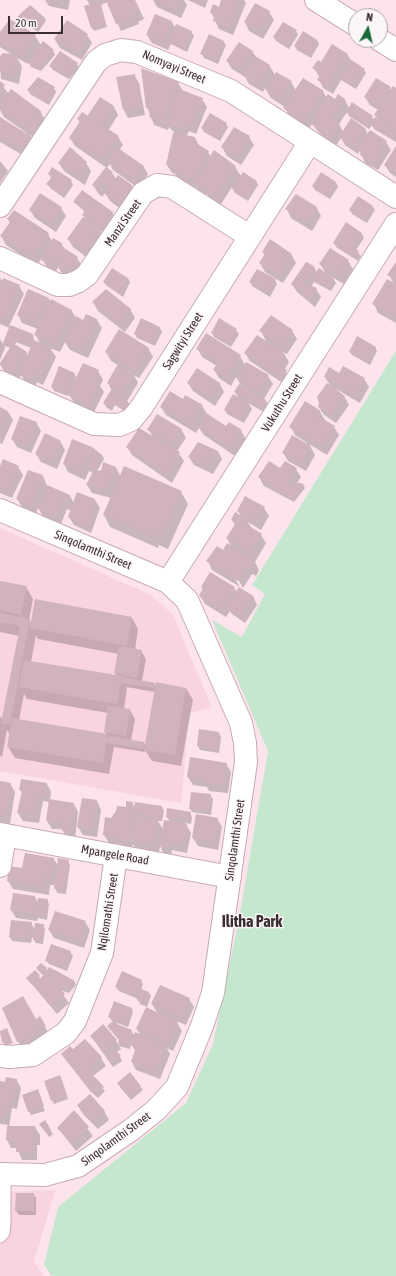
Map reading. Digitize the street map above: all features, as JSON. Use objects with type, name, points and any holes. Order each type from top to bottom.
[{"type":"street","points":[[316,0],[348,20]]},
{"type":"street","name":"Nomyayi Street","points":[[0,206],[96,62],[105,55],[121,50],[137,52],[231,91],[396,198]]},
{"type":"street","name":"Sagwityi Street","points":[[0,382],[94,424],[119,425],[131,420],[141,408],[310,142]]},
{"type":"street","name":"Manzi Street","points":[[0,258],[58,285],[69,285],[79,281],[87,275],[144,193],[157,185],[172,187],[249,236]]},
{"type":"street","name":"Vukuthu Street","points":[[168,582],[396,224]]},
{"type":"street","name":"Sinqolamthi Street","points":[[0,510],[168,582],[187,600],[227,688],[240,723],[245,743],[246,762],[213,993],[202,1026],[177,1087],[156,1110],[131,1130],[78,1166],[45,1175],[2,1175]]},
{"type":"street","points":[[0,866],[3,835]]},
{"type":"street","name":"Mpangele Road","points":[[3,835],[230,877]]},
{"type":"street","name":"Nqilomathi Street","points":[[0,1056],[10,1057],[33,1054],[66,1032],[75,1021],[102,953],[116,856]]},
{"type":"lane","points":[[0,1237],[4,1233],[5,1224],[2,1175]]},
{"type":"shaded area","points":[[0,528],[151,595],[173,615],[212,708],[189,713],[181,803],[0,771]]},
{"type":"shaded area","points":[[55,1190],[34,1262],[44,1276],[0,1276],[0,1192]]},
{"type":"green space","points":[[396,351],[396,1276],[52,1276],[44,1265],[58,1207],[186,1103],[213,1044],[239,919],[268,751],[212,620],[242,637],[265,594],[252,585]]},
{"type":"building","points":[[108,0],[135,0],[140,11],[134,13],[135,16],[116,24],[107,3],[109,2]]},
{"type":"building","points":[[153,0],[181,0],[177,10]]},
{"type":"building","points":[[191,0],[204,0],[202,5]]},
{"type":"building","points":[[221,0],[240,0],[229,27],[213,21],[215,14],[210,12],[213,4],[219,7]]},
{"type":"building","points":[[100,1],[105,23],[91,28],[84,6]]},
{"type":"building","points":[[255,3],[270,11],[258,31],[244,22]]},
{"type":"building","points":[[30,5],[44,17],[36,29],[17,17]]},
{"type":"building","points":[[155,14],[172,21],[164,42],[146,35]]},
{"type":"building","points":[[10,19],[36,35],[23,57],[0,42],[0,32]]},
{"type":"building","points":[[67,20],[88,34],[77,52],[54,39]]},
{"type":"building","points":[[283,22],[297,30],[287,46],[273,37]]},
{"type":"building","points":[[176,24],[192,31],[185,49],[168,42]]},
{"type":"building","points":[[303,31],[317,40],[308,55],[294,46]]},
{"type":"building","points":[[209,34],[224,41],[216,60],[200,54]]},
{"type":"building","points":[[43,41],[54,50],[38,68],[28,63]]},
{"type":"building","points":[[239,42],[253,51],[241,70],[226,61]]},
{"type":"building","points":[[332,44],[348,54],[328,86],[317,80],[321,74],[312,68],[318,60],[321,62]]},
{"type":"building","points":[[60,51],[78,63],[67,75],[49,66]]},
{"type":"building","points":[[3,53],[18,56],[14,76],[0,72],[0,56]]},
{"type":"building","points":[[255,56],[270,65],[258,84],[243,75]]},
{"type":"building","points":[[350,59],[365,69],[354,86],[339,76]]},
{"type":"building","points":[[141,68],[179,82],[163,122],[149,117],[151,110],[146,108]]},
{"type":"building","points":[[276,72],[292,81],[280,99],[265,89]]},
{"type":"building","points":[[135,74],[141,107],[123,110],[116,77]]},
{"type":"building","points":[[38,77],[55,87],[47,102],[27,90]]},
{"type":"building","points":[[303,78],[324,91],[304,122],[283,108]]},
{"type":"building","points":[[376,78],[391,87],[379,106],[364,97]]},
{"type":"building","points":[[0,81],[5,85],[0,93]]},
{"type":"building","points":[[393,86],[396,88],[396,129],[374,115]]},
{"type":"building","points":[[11,89],[41,111],[33,132],[0,110],[0,105]]},
{"type":"building","points":[[179,89],[203,98],[192,126],[184,123],[182,129],[166,123]]},
{"type":"building","points":[[328,94],[335,99],[338,94],[345,99],[332,119],[340,124],[330,139],[321,134],[323,131],[310,123]]},
{"type":"building","points":[[100,97],[114,106],[102,124],[88,115]]},
{"type":"building","points":[[352,102],[373,116],[367,126],[346,112]]},
{"type":"building","points":[[82,112],[119,136],[102,160],[69,138],[80,121],[77,119]]},
{"type":"building","points":[[210,113],[227,123],[217,138],[201,128]]},
{"type":"building","points":[[0,117],[32,137],[21,149],[0,137]]},
{"type":"building","points":[[375,117],[396,131],[395,139],[370,125]]},
{"type":"building","points":[[351,118],[365,128],[353,146],[339,137]]},
{"type":"building","points":[[234,127],[250,136],[237,157],[221,147]]},
{"type":"building","points":[[370,130],[387,141],[373,163],[360,155],[361,152],[357,149]]},
{"type":"building","points":[[173,133],[195,137],[194,142],[209,151],[191,180],[172,170],[173,166],[166,165]]},
{"type":"building","points":[[396,146],[396,170],[393,171],[384,165]]},
{"type":"building","points":[[70,147],[87,162],[81,177],[58,163]]},
{"type":"building","points":[[118,148],[144,166],[134,180],[107,162],[115,149],[117,150]]},
{"type":"building","points":[[214,150],[236,166],[215,199],[205,193],[208,189],[193,183]]},
{"type":"building","points":[[52,167],[72,180],[62,195],[46,184],[52,177],[48,174]]},
{"type":"building","points":[[106,167],[113,172],[110,176],[115,179],[118,175],[132,185],[119,204],[104,193],[108,187],[102,182],[97,189],[92,185]]},
{"type":"building","points":[[243,172],[257,181],[246,198],[232,189]]},
{"type":"building","points":[[321,172],[336,182],[327,196],[312,186]]},
{"type":"building","points":[[82,190],[92,197],[83,209],[73,202]]},
{"type":"building","points":[[40,193],[62,207],[51,224],[29,210]]},
{"type":"building","points":[[296,194],[317,207],[307,223],[285,209]]},
{"type":"building","points":[[358,196],[373,206],[364,220],[349,210]]},
{"type":"building","points":[[93,198],[113,212],[102,228],[82,215]]},
{"type":"building","points":[[14,210],[49,233],[32,257],[0,236],[10,222],[7,219]]},
{"type":"building","points":[[83,217],[101,230],[85,252],[67,239]]},
{"type":"building","points":[[346,222],[362,233],[353,247],[359,251],[356,257],[333,243]]},
{"type":"building","points":[[53,238],[62,243],[61,246],[78,257],[74,269],[67,265],[66,271],[58,267],[59,262],[53,260],[51,265],[41,260]]},
{"type":"building","points":[[270,239],[292,254],[278,275],[259,263],[265,254],[262,252]]},
{"type":"building","points":[[330,248],[349,260],[339,276],[319,264]]},
{"type":"building","points":[[306,262],[314,266],[304,283],[317,288],[310,299],[291,284]]},
{"type":"building","points":[[396,262],[396,280],[387,275]]},
{"type":"building","points":[[112,268],[128,278],[121,294],[103,282]]},
{"type":"building","points":[[319,268],[334,279],[329,288],[311,279]]},
{"type":"building","points":[[257,269],[276,279],[268,293],[249,282]]},
{"type":"building","points":[[3,278],[20,285],[4,319],[0,318],[0,285]]},
{"type":"building","points":[[387,279],[396,284],[396,315],[394,317],[372,304]]},
{"type":"building","points":[[28,289],[49,298],[37,323],[17,315]]},
{"type":"building","points":[[106,289],[131,309],[120,325],[92,302]]},
{"type":"building","points":[[51,299],[72,310],[56,345],[34,335]]},
{"type":"building","points":[[86,314],[97,319],[83,351],[64,342],[76,316],[83,320]]},
{"type":"building","points":[[271,315],[293,330],[282,347],[259,331]]},
{"type":"building","points":[[141,318],[160,327],[153,343],[134,334]]},
{"type":"building","points":[[219,318],[237,329],[228,343],[211,333]]},
{"type":"building","points":[[10,325],[33,334],[29,345],[14,339],[11,345],[3,343]]},
{"type":"building","points":[[119,329],[149,348],[135,371],[105,352]]},
{"type":"building","points":[[206,333],[241,355],[226,378],[213,370],[218,362],[196,349]]},
{"type":"building","points":[[257,335],[285,354],[278,364],[287,370],[282,378],[244,353]]},
{"type":"building","points":[[357,336],[376,347],[368,361],[349,352]]},
{"type":"building","points":[[34,340],[52,348],[39,377],[33,374],[31,378],[19,373]]},
{"type":"building","points":[[13,343],[27,352],[13,373],[0,363]]},
{"type":"building","points":[[246,362],[269,375],[258,392],[236,378]]},
{"type":"building","points":[[83,363],[99,370],[94,381],[99,383],[90,405],[68,395]]},
{"type":"building","points":[[118,364],[134,374],[123,393],[107,383]]},
{"type":"building","points":[[59,366],[75,373],[66,393],[51,387]]},
{"type":"building","points":[[343,366],[365,378],[355,395],[324,377],[329,367],[339,373]]},
{"type":"building","points":[[197,368],[220,383],[210,398],[187,383]]},
{"type":"building","points":[[327,383],[345,396],[331,416],[318,407],[319,403],[317,397]]},
{"type":"building","points":[[239,384],[266,400],[262,408],[234,392]]},
{"type":"building","points":[[111,390],[128,401],[123,408],[113,402],[110,407],[103,403]]},
{"type":"building","points":[[170,391],[183,399],[185,395],[203,405],[191,425],[160,407]]},
{"type":"building","points":[[233,394],[250,405],[241,420],[224,410]]},
{"type":"building","points":[[305,401],[321,411],[318,416],[335,426],[322,447],[289,427]]},
{"type":"building","points":[[0,407],[8,411],[0,431]]},
{"type":"building","points":[[206,413],[226,426],[229,422],[242,430],[231,448],[198,427]]},
{"type":"building","points":[[157,414],[182,429],[172,444],[147,430]]},
{"type":"building","points":[[20,416],[37,422],[27,446],[11,439]]},
{"type":"building","points":[[139,428],[180,452],[167,475],[126,447]]},
{"type":"building","points":[[45,433],[61,441],[52,461],[35,454]]},
{"type":"building","points":[[292,435],[311,446],[301,463],[282,453]]},
{"type":"building","points":[[72,439],[92,447],[80,473],[63,464]]},
{"type":"building","points":[[198,442],[218,451],[208,466],[188,457]]},
{"type":"building","points":[[92,447],[102,455],[94,470],[87,469]]},
{"type":"building","points":[[3,459],[19,466],[8,491],[0,488],[0,466]]},
{"type":"building","points":[[269,461],[280,468],[285,461],[297,468],[287,483],[292,486],[296,482],[304,484],[292,499],[258,477]]},
{"type":"building","points":[[103,462],[116,467],[107,490],[86,485],[94,470],[101,471]]},
{"type":"building","points":[[124,466],[182,491],[161,538],[152,534],[151,536],[103,515]]},
{"type":"building","points":[[28,470],[43,475],[32,506],[16,499]]},
{"type":"building","points":[[47,485],[70,495],[68,503],[62,501],[56,516],[37,508]]},
{"type":"building","points":[[77,492],[95,499],[87,526],[68,517]]},
{"type":"building","points":[[245,496],[265,507],[256,522],[237,511]]},
{"type":"building","points":[[235,512],[248,520],[246,524],[262,534],[250,553],[226,538],[236,523],[231,520]]},
{"type":"building","points":[[227,543],[255,561],[251,569],[247,566],[238,581],[206,561],[217,546],[223,550]]},
{"type":"building","points":[[210,572],[235,587],[221,609],[199,596],[203,588],[201,587]]},
{"type":"building","points":[[0,581],[27,586],[21,615],[0,610]]},
{"type":"building","points":[[239,587],[253,596],[241,615],[226,606]]},
{"type":"building","points":[[35,599],[132,617],[127,646],[30,628]]},
{"type":"building","points":[[0,613],[30,619],[10,724],[1,723],[20,626],[0,622]]},
{"type":"building","points":[[119,646],[142,650],[137,678],[114,673]]},
{"type":"building","points":[[24,660],[122,676],[117,704],[19,687]]},
{"type":"building","points":[[123,677],[155,683],[154,688],[121,683]]},
{"type":"building","points":[[156,682],[186,688],[175,755],[144,750]]},
{"type":"building","points":[[108,706],[130,709],[126,736],[104,732]]},
{"type":"building","points":[[12,718],[108,734],[103,763],[7,747]]},
{"type":"building","points":[[199,729],[219,732],[217,749],[197,746]]},
{"type":"building","points":[[108,736],[144,742],[143,749],[107,743]]},
{"type":"building","points":[[190,757],[227,763],[224,785],[204,783],[204,779],[187,777]]},
{"type":"building","points":[[21,779],[47,783],[45,795],[39,793],[35,815],[17,813],[22,791],[19,790]]},
{"type":"building","points":[[0,781],[11,783],[6,816],[0,815]]},
{"type":"building","points":[[191,792],[211,794],[209,811],[189,809]]},
{"type":"building","points":[[82,798],[97,800],[92,829],[77,827]]},
{"type":"building","points":[[49,799],[74,803],[70,831],[61,830],[62,821],[46,821]]},
{"type":"building","points":[[126,801],[133,802],[128,841],[116,840],[117,837],[103,835],[105,817],[111,818],[116,811],[117,806],[126,807]]},
{"type":"building","points":[[135,802],[162,806],[160,818],[133,813]]},
{"type":"building","points":[[167,808],[191,812],[189,820],[166,817]]},
{"type":"building","points":[[196,814],[218,818],[214,842],[192,838]]},
{"type":"building","points":[[133,816],[158,819],[155,844],[129,840]]},
{"type":"building","points":[[164,820],[187,824],[183,845],[168,842],[167,848],[159,846]]},
{"type":"building","points":[[25,853],[54,858],[52,878],[46,877],[45,887],[7,881],[9,866],[22,868]]},
{"type":"building","points":[[58,858],[69,860],[64,890],[54,889]]},
{"type":"building","points":[[13,893],[35,896],[33,913],[10,910]]},
{"type":"building","points":[[38,898],[48,899],[46,916],[35,915]]},
{"type":"building","points":[[55,911],[86,921],[79,940],[48,930]]},
{"type":"building","points":[[11,920],[32,922],[30,939],[9,937]]},
{"type":"building","points":[[35,923],[44,924],[42,940],[33,939]]},
{"type":"building","points":[[51,944],[71,951],[65,968],[45,961]]},
{"type":"building","points":[[41,963],[47,968],[42,974],[36,968]]},
{"type":"building","points":[[49,967],[75,981],[66,990],[61,988],[46,972]]},
{"type":"building","points":[[35,970],[40,975],[31,984],[26,978]]},
{"type":"building","points":[[122,971],[142,980],[135,995],[115,987]]},
{"type":"building","points":[[46,973],[65,994],[51,1006],[33,985]]},
{"type":"building","points":[[160,985],[190,998],[182,1017],[151,1004]]},
{"type":"building","points":[[141,989],[149,992],[144,1003],[137,1000]]},
{"type":"building","points":[[23,996],[36,1019],[40,1016],[46,1026],[33,1033],[34,1035],[24,1041],[23,1039],[17,1042],[2,1008]]},
{"type":"building","points":[[114,1001],[132,1008],[126,1024],[108,1017]]},
{"type":"building","points":[[146,1007],[178,1022],[168,1043],[136,1029]]},
{"type":"building","points":[[112,1022],[132,1030],[128,1046],[118,1043],[119,1040],[107,1026]]},
{"type":"building","points":[[103,1024],[117,1040],[104,1052],[90,1036]]},
{"type":"building","points":[[7,1028],[11,1039],[2,1043],[0,1031]]},
{"type":"building","points":[[135,1032],[166,1045],[156,1072],[131,1062],[136,1047],[130,1045]]},
{"type":"building","points":[[85,1039],[102,1057],[88,1069],[94,1076],[85,1084],[61,1054],[70,1046],[73,1049]]},
{"type":"building","points":[[116,1050],[121,1056],[110,1063],[106,1057]]},
{"type":"building","points":[[130,1072],[141,1086],[128,1096],[117,1083]]},
{"type":"building","points":[[60,1075],[67,1095],[51,1101],[44,1081]]},
{"type":"building","points":[[6,1077],[17,1079],[13,1101],[8,1101],[5,1118],[0,1117],[0,1081],[5,1082]]},
{"type":"building","points":[[95,1077],[104,1087],[95,1094],[86,1085]]},
{"type":"building","points":[[38,1089],[44,1106],[28,1112],[22,1095]]},
{"type":"building","points":[[90,1094],[105,1111],[92,1122],[77,1105]]},
{"type":"building","points":[[74,1110],[89,1127],[71,1143],[57,1128]]},
{"type":"building","points":[[45,1120],[51,1130],[46,1133],[39,1124]]},
{"type":"building","points":[[7,1126],[35,1126],[33,1152],[16,1152],[16,1141],[6,1140]]},
{"type":"building","points":[[16,1193],[34,1193],[34,1211],[15,1211]]},
{"type":"district","name":"Ilitha Park","points":[[252,922]]}]
